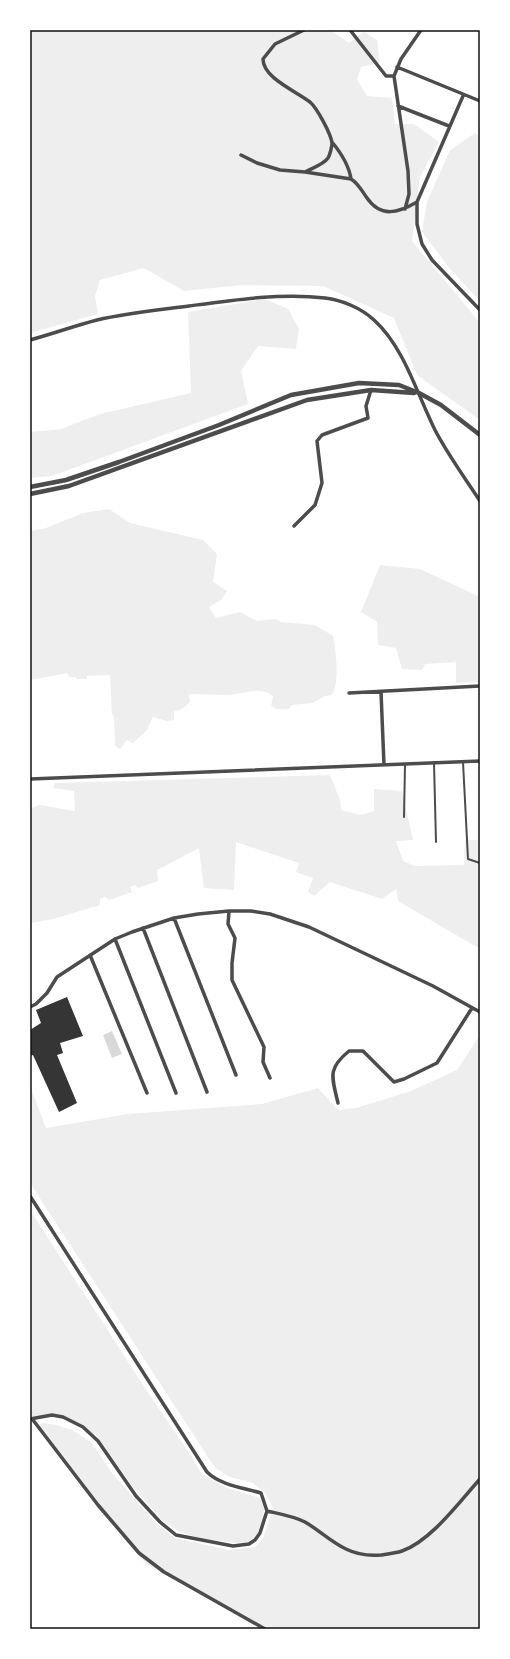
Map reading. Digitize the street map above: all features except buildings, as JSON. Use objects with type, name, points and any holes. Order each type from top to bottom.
[{"type":"street","points":[[304,30],[275,44],[263,58],[263,66],[271,76],[312,104],[325,126],[332,142],[339,150],[350,169],[351,179]]},
{"type":"street","points":[[350,30],[386,76],[394,76]]},
{"type":"street","points":[[404,209],[409,194],[408,171],[394,76],[400,58],[421,30]]},
{"type":"street","points":[[397,67],[463,96],[480,101]]},
{"type":"street","points":[[463,96],[417,202],[417,224],[422,244],[432,260],[480,310]]},
{"type":"street","points":[[398,106],[449,126]]},
{"type":"street","points":[[305,172],[322,164],[328,157],[332,142]]},
{"type":"street","points":[[241,155],[257,163],[280,170],[351,179],[356,182],[368,200],[377,209],[390,212],[404,209],[417,202]]},
{"type":"street","points":[[30,340],[97,320],[140,312],[221,302],[281,297],[325,298],[342,302],[355,307],[373,319],[388,336],[419,393],[435,429],[480,502]]},
{"type":"street","points":[[30,487],[66,480],[205,430],[291,396],[359,383],[399,385],[419,393],[442,405],[480,435]]},
{"type":"street","points":[[30,494],[69,486],[307,400],[371,390],[419,393]]},
{"type":"street","points":[[294,526],[315,505],[322,483],[316,441],[322,435],[368,418],[366,406],[371,390]]},
{"type":"street","points":[[350,693],[480,686]]},
{"type":"street","points":[[381,692],[384,765]]},
{"type":"street","points":[[30,778],[480,761]]},
{"type":"street","points":[[229,911],[228,924],[235,938],[232,963],[232,980],[264,1048],[263,1062],[270,1078]]},
{"type":"street","points":[[30,1008],[47,992],[57,976],[115,939],[174,918],[229,911],[251,911],[270,914],[309,927],[433,986],[480,1012]]},
{"type":"street","points":[[174,918],[236,1075]]},
{"type":"street","points":[[143,928],[207,1092]]},
{"type":"street","points":[[115,939],[176,1093]]},
{"type":"street","points":[[90,955],[147,1093]]},
{"type":"street","points":[[338,1103],[334,1084],[334,1068],[335,1064],[349,1051],[363,1052],[394,1082],[404,1079],[437,1063],[472,1008]]},
{"type":"street","points":[[30,1196],[207,1472],[223,1482],[261,1493],[267,1511],[260,1533],[255,1540],[249,1544],[233,1546],[176,1535],[160,1522],[136,1496],[98,1441],[83,1427],[63,1417],[52,1415],[32,1419],[98,1505],[140,1553],[164,1572],[265,1629]]},
{"type":"street","points":[[267,1511],[292,1516],[306,1522],[325,1537],[347,1550],[362,1554],[389,1554],[402,1551],[415,1545],[426,1537],[480,1479]]},
{"type":"lane","points":[[463,762],[468,859],[480,863]]},
{"type":"lane","points":[[434,763],[436,842]]},
{"type":"lane","points":[[404,817],[405,764]]},
{"type":"shaded area","points":[[30,30],[330,30],[349,43],[364,32],[377,40],[380,63],[361,67],[357,80],[367,96],[392,98],[395,124],[414,124],[439,142],[420,177],[412,241],[480,323],[480,420],[417,375],[394,318],[323,286],[242,285],[184,291],[144,268],[100,280],[95,296],[98,314],[30,333]]},
{"type":"shaded area","points":[[475,133],[480,137],[480,301],[451,270],[422,232],[427,202],[450,150]]},
{"type":"shaded area","points":[[265,299],[288,309],[299,329],[296,349],[258,346],[241,371],[248,404],[52,476],[30,478],[30,432],[61,429],[100,414],[191,393],[188,312]]},
{"type":"shaded area","points":[[109,509],[130,523],[203,540],[217,554],[213,582],[227,591],[221,600],[209,607],[216,618],[240,612],[257,621],[275,619],[281,622],[315,625],[333,636],[337,674],[332,695],[325,696],[312,703],[292,705],[289,709],[277,709],[271,706],[273,696],[262,691],[251,691],[233,695],[189,694],[190,702],[182,709],[174,711],[174,720],[167,721],[153,717],[147,730],[133,743],[127,740],[120,749],[115,746],[110,675],[87,676],[87,679],[76,679],[76,677],[69,677],[67,673],[30,680],[30,531],[46,528],[83,513]]},
{"type":"shaded area","points":[[380,565],[420,569],[480,597],[480,682],[456,683],[456,662],[425,664],[422,670],[402,669],[396,648],[378,645],[377,622],[361,612]]},
{"type":"shaded area","points":[[330,775],[340,800],[341,810],[361,815],[374,811],[374,789],[402,791],[413,840],[396,841],[403,861],[415,866],[464,865],[465,840],[480,840],[480,949],[398,901],[396,889],[382,899],[330,882],[314,896],[308,892],[313,878],[296,872],[299,863],[236,842],[234,890],[204,888],[199,848],[157,870],[158,881],[138,888],[135,885],[130,887],[132,892],[109,900],[105,897],[100,899],[100,905],[53,919],[30,923],[31,808],[40,805],[75,811],[74,791],[53,788],[55,783]]},
{"type":"shaded area","points":[[112,1031],[122,1054],[112,1058],[103,1035]]},
{"type":"shaded area","points":[[480,1035],[480,1629],[267,1629],[241,1613],[146,1564],[37,1425],[43,1423],[57,1425],[72,1430],[91,1442],[112,1473],[156,1523],[175,1538],[229,1550],[255,1547],[263,1539],[273,1508],[266,1494],[253,1483],[230,1477],[215,1468],[30,1183],[30,1086],[46,1128],[128,1114],[262,1104],[318,1088],[338,1110],[356,1108],[411,1091],[457,1070]]},
{"type":"shaded area","points":[[30,1210],[201,1473],[227,1488],[260,1498],[264,1508],[263,1519],[258,1533],[249,1542],[238,1543],[203,1539],[180,1532],[162,1520],[133,1487],[95,1434],[60,1417],[30,1416]]}]
